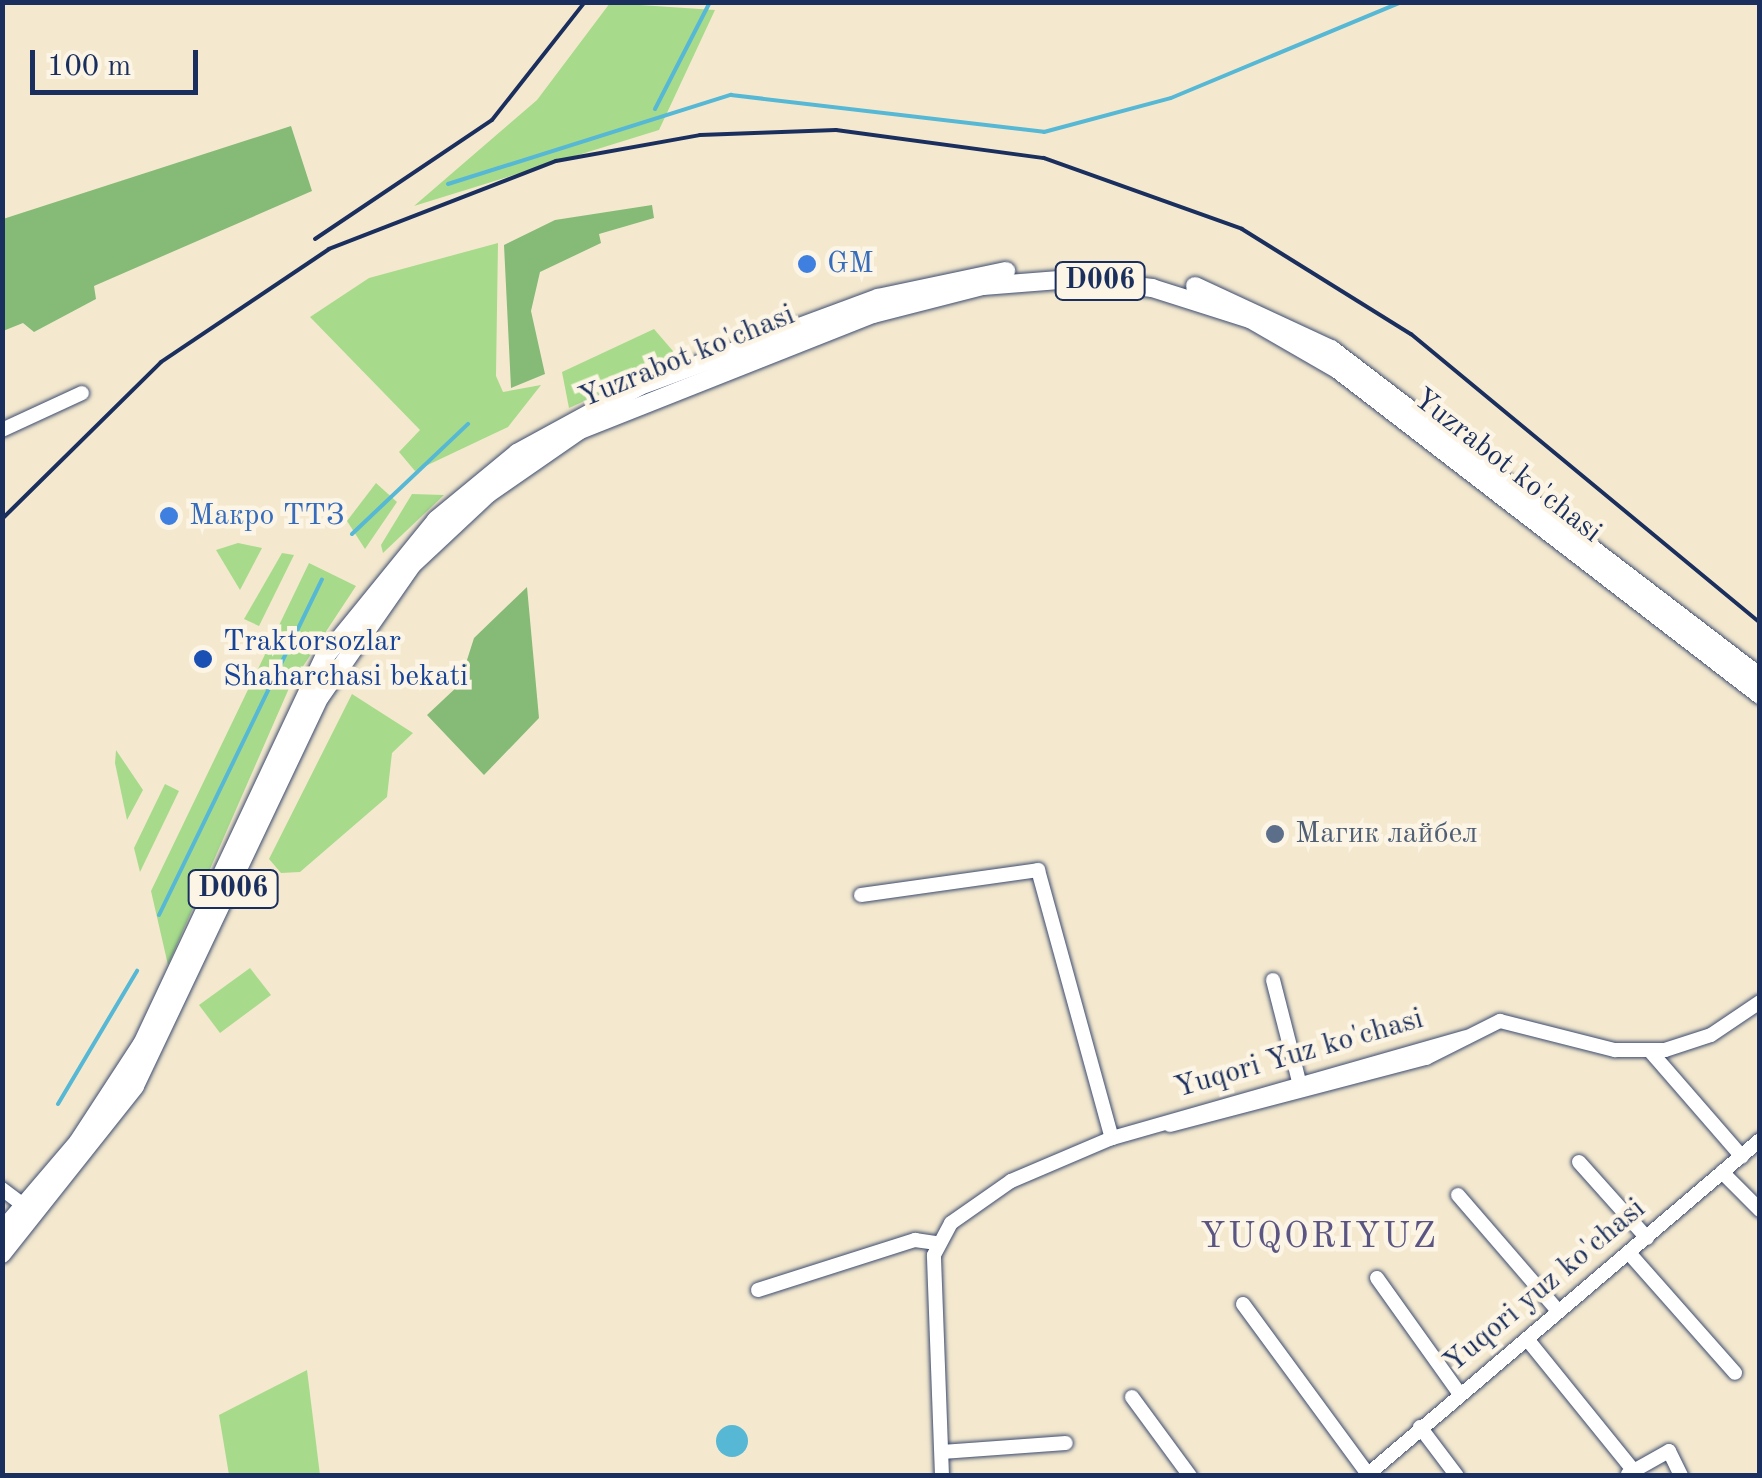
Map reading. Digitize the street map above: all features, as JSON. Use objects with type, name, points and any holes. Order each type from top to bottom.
[{"type":"main road","name":"Yuzrabot ko'chasi","points":[[2,1254],[102,1135],[175,999],[320,697],[389,579],[503,463],[640,386],[917,287],[1015,270],[1097,268],[1220,294],[1303,332],[1760,677]]},
{"type":"main road","name":"Yuzrabot ko'chasi","points":[[389,579],[534,458],[662,391],[942,295],[1029,280],[1113,282],[1222,307],[1315,354],[1760,694]]},
{"type":"main road","name":"Yuzrabot ko'chasi","points":[[2,1231],[26,1206],[122,1079],[175,999]]},
{"type":"street","points":[[2,430],[82,393]]},
{"type":"street","points":[[862,894],[1038,870],[1112,1138]]},
{"type":"street","points":[[1273,980],[1303,1095]]},
{"type":"street","name":"Yuqori Yuz ko'chasi","points":[[937,1243],[1010,1180],[1112,1138],[1303,1095],[1426,1058],[1500,1021],[1650,1051],[1711,1035],[1760,1002]]},
{"type":"street","name":"Yuqori Yuz ko'chasi","points":[[1150,1128],[1299,1080],[1466,1037]]},
{"type":"street","points":[[1650,1051],[1742,1156]]},
{"type":"street","name":"Yuqori yuz ko'chasi","points":[[1367,1475],[1760,1140]]},
{"type":"street","points":[[1579,1162],[1647,1238]]},
{"type":"street","points":[[1722,1172],[1760,1210]]},
{"type":"street","points":[[2,1189],[26,1206]]},
{"type":"street","points":[[1458,1195],[1558,1311]]},
{"type":"street","points":[[758,1290],[916,1240],[937,1243],[942,1476]]},
{"type":"street","points":[[1629,1253],[1736,1373]]},
{"type":"street","points":[[1378,1278],[1459,1393]]},
{"type":"street","points":[[1243,1304],[1367,1475]]},
{"type":"street","points":[[1527,1339],[1630,1473],[1669,1451],[1681,1476]]},
{"type":"street","points":[[1132,1397],[1190,1476]]},
{"type":"street","points":[[1420,1427],[1456,1476]]},
{"type":"street","points":[[942,1452],[1066,1443]]},
{"type":"green space","points":[[610,3],[715,10],[659,130],[414,206],[537,100]]},
{"type":"green space","points":[[291,126],[312,191],[94,286],[96,299],[34,332],[23,323],[3,331],[3,219]]},
{"type":"green space","points":[[652,205],[654,218],[599,234],[601,243],[540,272],[531,311],[545,374],[511,388],[504,245],[555,220]]},
{"type":"green space","points":[[498,243],[496,376],[503,392],[541,385],[508,427],[415,471],[399,452],[420,430],[310,317],[369,278]]},
{"type":"green space","points":[[654,329],[679,358],[569,408],[562,372]]},
{"type":"green space","points":[[376,483],[397,502],[365,549],[347,521]]},
{"type":"green space","points":[[412,494],[444,495],[383,553],[381,545]]},
{"type":"green space","points":[[238,543],[262,548],[240,590],[216,550]]},
{"type":"green space","points":[[282,553],[294,555],[259,626],[244,619]]},
{"type":"green space","points":[[309,563],[356,586],[290,686],[168,965],[151,891]]},
{"type":"green space","points":[[527,587],[539,718],[484,775],[427,715],[459,685],[474,638]]},
{"type":"green space","points":[[352,694],[413,733],[392,753],[387,797],[300,872],[281,873],[269,859]]},
{"type":"green space","points":[[116,750],[143,790],[127,820],[115,763]]},
{"type":"green space","points":[[165,784],[179,791],[140,872],[134,848]]},
{"type":"green space","points":[[250,968],[271,995],[220,1033],[199,1005]]},
{"type":"green space","points":[[307,1370],[320,1475],[229,1475],[219,1415]]},
{"type":"water","points":[[732,1425],[744,1429],[748,1441],[744,1453],[732,1457],[720,1453],[716,1441],[720,1429]]},
{"type":"waterway","points":[[655,109],[710,2]]},
{"type":"waterway","points":[[448,184],[731,95],[1044,132],[1171,98],[1402,2]]},
{"type":"waterway","points":[[352,534],[468,424]]},
{"type":"waterway","points":[[159,915],[322,580]]},
{"type":"waterway","points":[[58,1104],[137,971]]},
{"type":"railway","points":[[315,239],[492,120],[585,2]]},
{"type":"railway","points":[[2,519],[161,362],[329,249],[556,161],[700,135],[836,130],[1044,158],[1242,229],[1411,334],[1760,623]]},
{"type":"place","name":"GM","points":[[807,264]]},
{"type":"place","name":"Макро ТТЗ","points":[[169,516]]},
{"type":"place","name":"Traktorsozlar Shaharchasi bekati","points":[[203,659]]},
{"type":"place","name":"Магик лайбел","points":[[1275,834]]},
{"type":"district","name":"YUQORIYUZ","points":[[1319,1238]]}]
